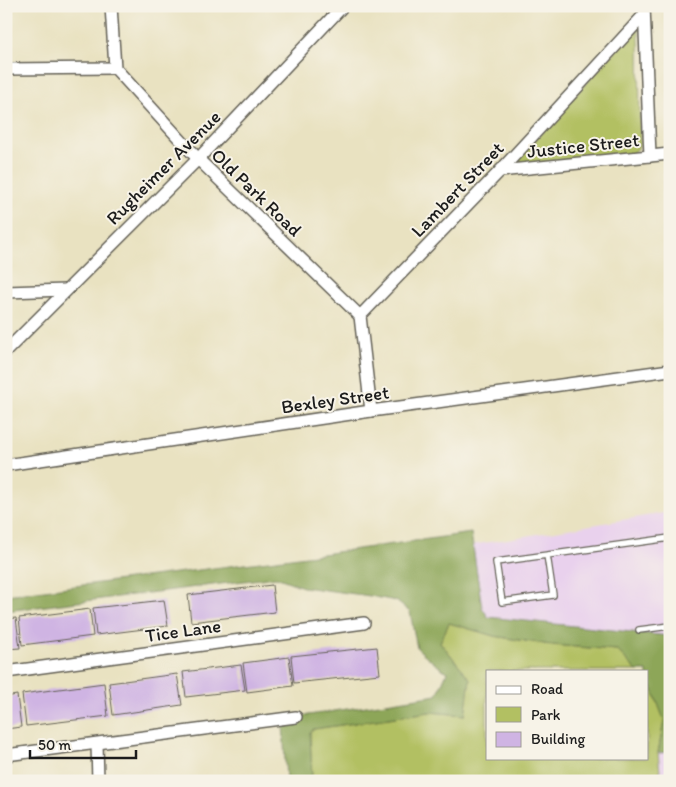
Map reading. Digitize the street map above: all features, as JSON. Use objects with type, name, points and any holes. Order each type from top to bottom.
[{"type":"street","points":[[6,69],[115,68],[111,6]]},
{"type":"street","name":"Rugheimer Avenue","points":[[6,352],[198,158],[344,6]]},
{"type":"street","points":[[644,11],[650,156]]},
{"type":"street","name":"Lambert Street","points":[[360,316],[500,171],[644,11]]},
{"type":"street","name":"Old Park Road","points":[[115,68],[198,158],[360,316]]},
{"type":"street","name":"Justice Street","points":[[500,171],[670,154]]},
{"type":"street","points":[[6,292],[66,290]]},
{"type":"street","points":[[360,316],[371,411]]},
{"type":"street","name":"Bexley Street","points":[[6,465],[371,411],[670,370]]},
{"type":"street","name":"Tice Lane","points":[[6,672],[364,622]]},
{"type":"street","points":[[6,755],[296,717]]},
{"type":"street","points":[[97,744],[98,781]]},
{"type":"lane","points":[[547,555],[553,595],[502,602],[496,562],[670,538]]},
{"type":"lane","points":[[640,630],[670,626]]},
{"type":"shaded area","points":[[670,512],[670,636],[488,617],[482,607],[472,545]]},
{"type":"shaded area","points":[[670,752],[670,781],[661,781],[658,753]]},
{"type":"green space","points":[[639,28],[640,141],[636,150],[631,154],[518,164],[518,159],[633,31]]},
{"type":"green space","points":[[471,533],[482,607],[488,617],[670,636],[670,752],[658,753],[664,720],[651,685],[648,682],[648,670],[636,670],[617,650],[551,645],[494,636],[449,623],[440,642],[470,679],[465,715],[429,712],[314,729],[310,732],[312,781],[286,781],[283,724],[296,717],[437,695],[447,672],[417,648],[410,612],[396,601],[303,587],[276,577],[6,611],[6,595]]},
{"type":"green space","points":[[449,623],[494,636],[551,645],[617,650],[636,670],[486,670],[486,760],[648,760],[648,682],[665,717],[658,753],[661,781],[312,781],[310,731],[314,729],[429,712],[465,715],[470,679],[440,642]]},
{"type":"building","points":[[272,585],[275,612],[191,622],[188,595]]},
{"type":"building","points":[[164,600],[168,626],[96,635],[93,608]]},
{"type":"building","points":[[90,609],[93,636],[22,645],[19,618]]},
{"type":"building","points":[[16,618],[20,648],[6,649],[6,619]]},
{"type":"building","points":[[377,647],[380,674],[294,683],[291,656]]},
{"type":"building","points":[[289,657],[293,686],[247,692],[243,663]]},
{"type":"building","points":[[241,665],[245,690],[186,697],[183,672]]},
{"type":"building","points":[[177,674],[182,705],[113,715],[109,683]]},
{"type":"building","points":[[104,683],[108,716],[26,726],[22,694]]},
{"type":"building","points":[[17,695],[21,727],[6,729],[6,697]]}]
